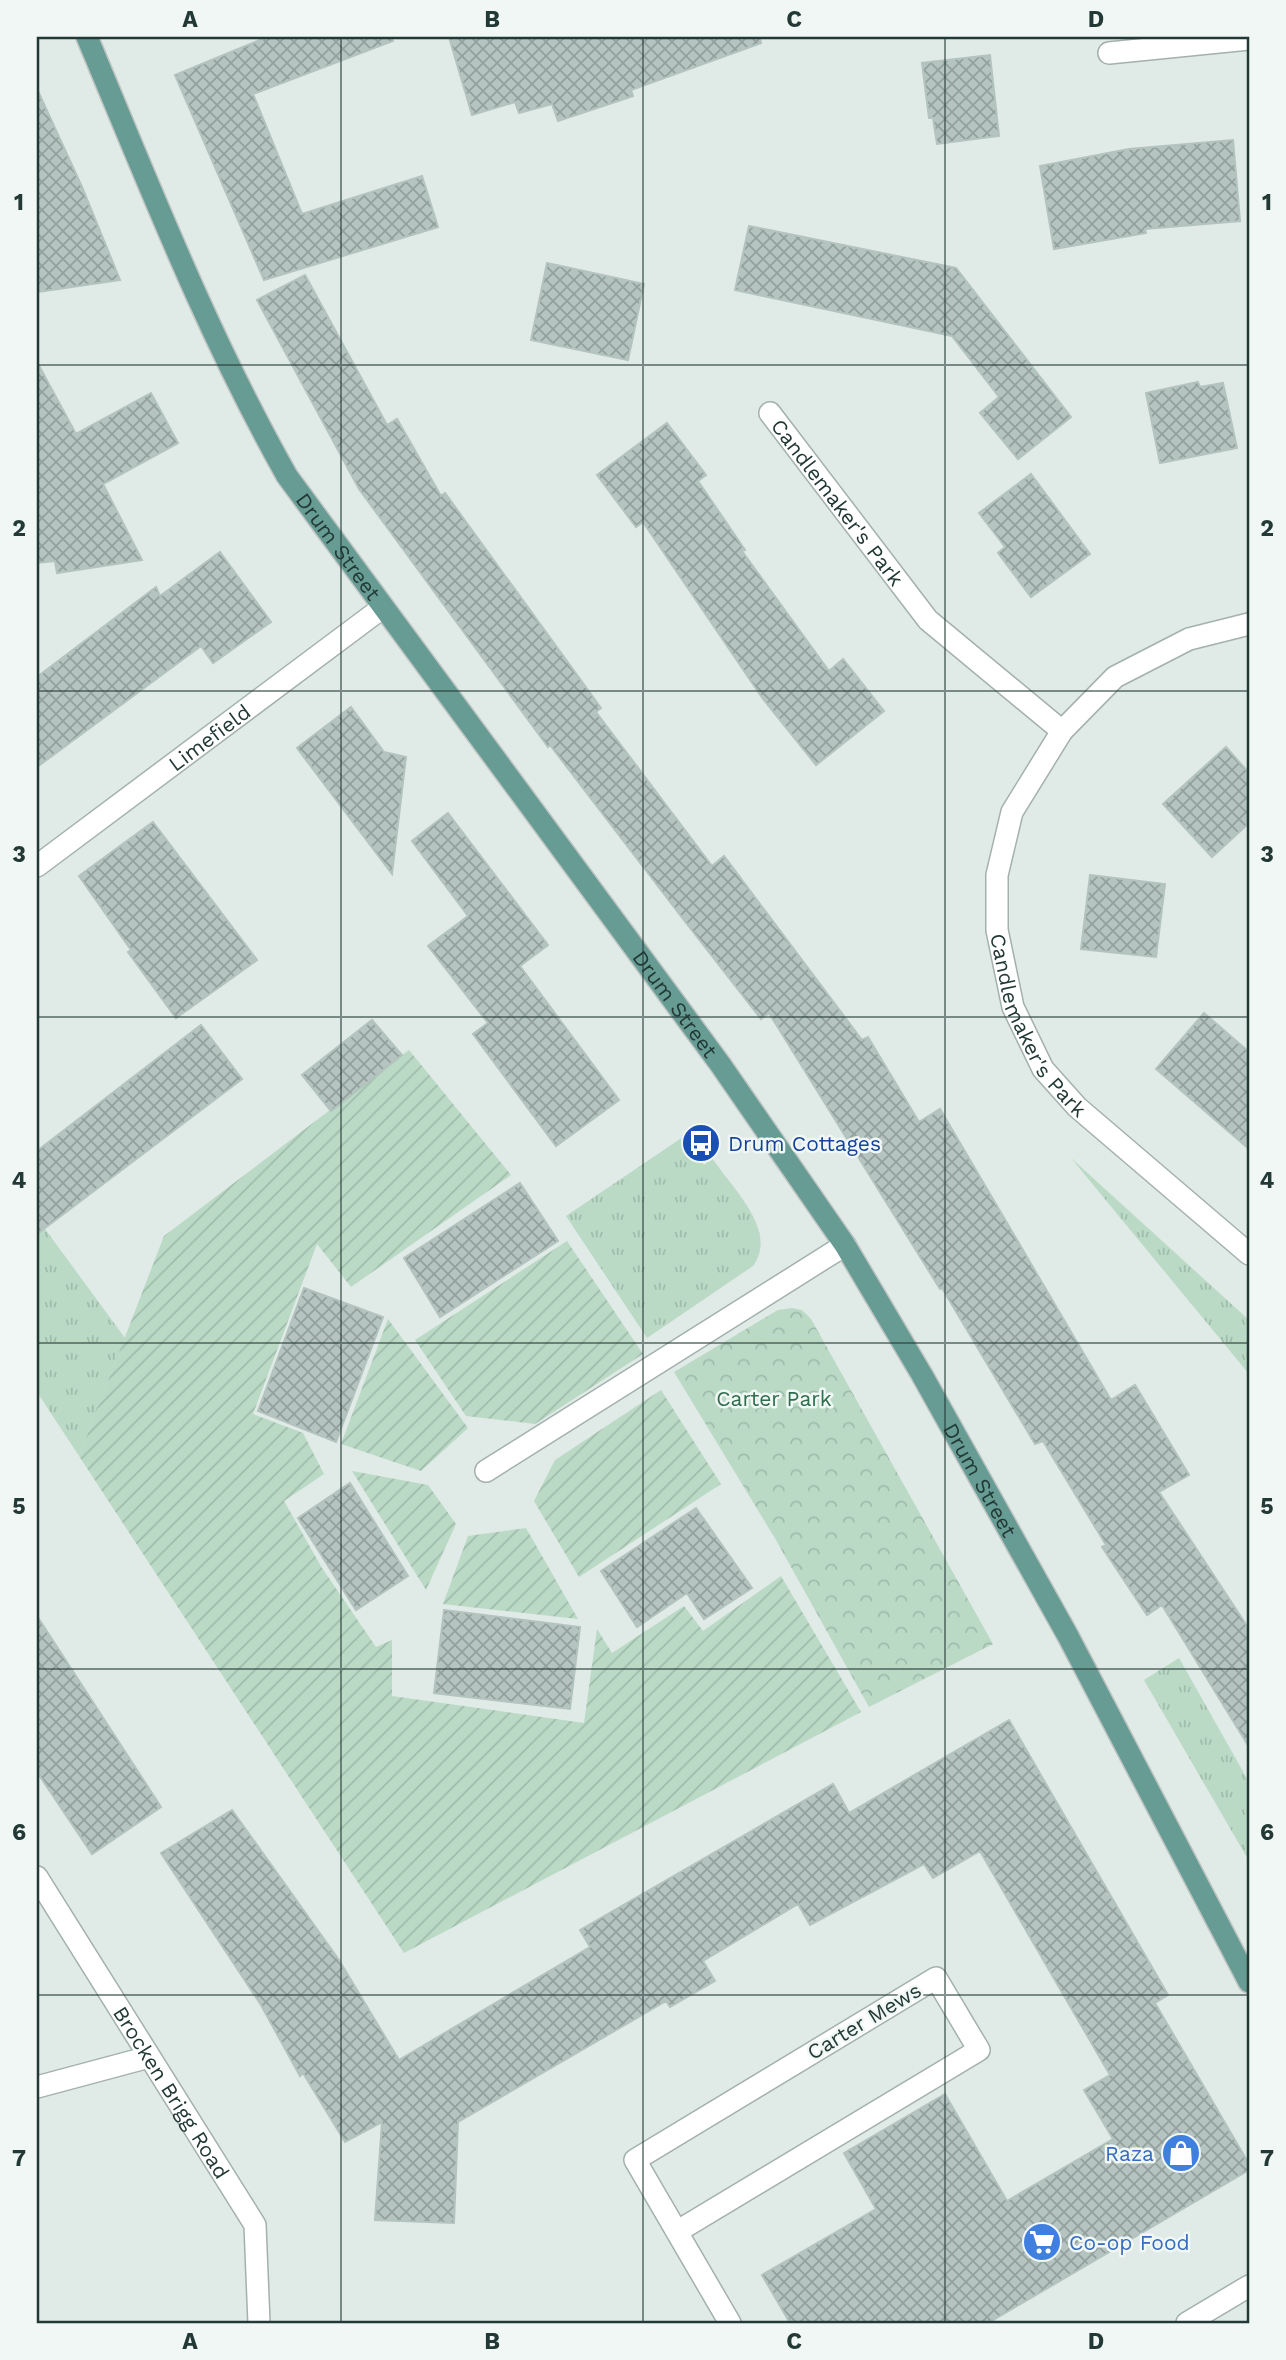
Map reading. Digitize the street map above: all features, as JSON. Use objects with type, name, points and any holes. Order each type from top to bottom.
[{"type":"main road","name":"Drum Street","points":[[87,37],[198,302],[240,391],[288,476],[720,1064],[845,1245],[922,1375],[1068,1636],[1243,1958],[1249,1982]]},
{"type":"street","points":[[1109,53],[1249,39]]},
{"type":"street","name":"Candlemaker's Park","points":[[770,413],[928,620],[1062,731]]},
{"type":"street","name":"Limefield","points":[[37,866],[382,607]]},
{"type":"street","name":"Candlemaker's Park","points":[[1249,624],[1189,639],[1115,677],[1062,731],[1012,812],[997,876],[997,930],[1013,1007],[1044,1069],[1077,1107],[1249,1254]]},
{"type":"street","points":[[486,1471],[845,1245]]},
{"type":"street","name":"Brocken Brigg Road","points":[[37,1877],[255,2225],[259,2323]]},
{"type":"street","name":"Carter Mews","points":[[678,2231],[979,2050],[936,1978],[635,2160],[730,2323]]},
{"type":"street","points":[[37,2087],[149,2057]]},
{"type":"street","points":[[1187,2323],[1249,2286]]},
{"type":"green space","points":[[409,1050],[511,1175],[351,1287],[317,1244],[253,1414],[303,1433],[324,1474],[284,1501],[322,1568],[376,1647],[392,1640],[392,1696],[584,1723],[597,1629],[612,1653],[684,1606],[703,1631],[781,1576],[861,1712],[404,1953],[79,1456],[164,1236]]},
{"type":"green space","points":[[683,1137],[704,1165],[712,1158],[741,1196],[757,1224],[760,1253],[753,1266],[647,1338],[566,1216]]},
{"type":"green space","points":[[1071,1158],[1249,1320],[1249,1374]]},
{"type":"green space","points":[[37,1218],[125,1338],[79,1456],[37,1392]]},
{"type":"green space","points":[[567,1241],[643,1354],[535,1424],[466,1416],[415,1340]]},
{"type":"green space","name":"Carter Park","points":[[778,1310],[802,1310],[811,1319],[993,1644],[869,1707],[776,1540],[674,1372]]},
{"type":"green space","points":[[388,1319],[468,1428],[421,1471],[341,1444]]},
{"type":"green space","points":[[661,1390],[721,1484],[579,1577],[534,1501],[555,1460]]},
{"type":"green space","points":[[352,1471],[428,1485],[456,1524],[426,1590]]},
{"type":"green space","points":[[526,1528],[578,1619],[443,1604],[468,1536]]},
{"type":"green space","points":[[1179,1658],[1249,1782],[1249,1861],[1144,1680]]},
{"type":"building","points":[[267,37],[392,37],[393,41],[253,94],[302,214],[422,176],[438,227],[264,280],[175,75]]},
{"type":"building","points":[[449,37],[760,37],[761,43],[631,90],[633,96],[558,121],[552,104],[519,113],[515,102],[472,115]]},
{"type":"building","points":[[990,55],[999,136],[937,144],[933,118],[929,118],[922,63]]},
{"type":"building","points":[[37,89],[82,187],[120,280],[37,292]]},
{"type":"building","points":[[1233,140],[1240,221],[1145,229],[1146,233],[1054,249],[1040,166],[1129,149]]},
{"type":"building","points":[[749,226],[956,268],[1071,417],[1018,459],[980,413],[999,397],[952,336],[735,290]]},
{"type":"building","points":[[547,263],[644,284],[628,360],[531,340]]},
{"type":"building","points":[[305,275],[387,425],[397,419],[441,496],[445,493],[601,708],[596,712],[712,866],[724,856],[862,1040],[868,1037],[919,1122],[940,1109],[1111,1400],[1135,1385],[1189,1475],[1159,1492],[1249,1629],[1249,1747],[1162,1605],[1147,1615],[1102,1547],[1106,1545],[1043,1441],[1035,1444],[942,1288],[940,1289],[769,1013],[761,1019],[550,745],[548,747],[359,489],[257,300]]},
{"type":"building","points":[[37,362],[76,434],[151,393],[178,443],[103,484],[142,560],[57,573],[55,561],[37,563]]},
{"type":"building","points":[[1198,382],[1200,387],[1223,383],[1237,448],[1160,463],[1146,393]]},
{"type":"building","points":[[667,423],[706,475],[698,481],[745,550],[742,551],[829,671],[843,659],[884,711],[816,765],[763,699],[643,522],[636,527],[597,475]]},
{"type":"building","points":[[1031,474],[1090,554],[1031,597],[998,553],[1005,547],[979,513]]},
{"type":"building","points":[[220,552],[271,622],[213,663],[201,646],[37,767],[37,677],[156,587],[160,596]]},
{"type":"building","points":[[351,707],[384,752],[406,757],[392,874],[297,748]]},
{"type":"building","points":[[1226,747],[1249,773],[1249,823],[1212,857],[1163,804]]},
{"type":"building","points":[[448,813],[548,945],[520,966],[619,1100],[556,1146],[473,1034],[488,1023],[428,946],[468,916],[412,841]]},
{"type":"building","points":[[153,822],[257,960],[176,1018],[128,952],[131,950],[79,876]]},
{"type":"building","points":[[1090,875],[1165,884],[1156,957],[1081,949]]},
{"type":"building","points":[[1204,1013],[1249,1052],[1249,1149],[1156,1069]]},
{"type":"building","points":[[372,1020],[402,1055],[331,1111],[302,1075]]},
{"type":"building","points":[[201,1025],[242,1079],[37,1234],[37,1151]]},
{"type":"building","points":[[520,1183],[558,1241],[440,1317],[404,1258]]},
{"type":"building","points":[[304,1288],[383,1317],[336,1442],[258,1411]]},
{"type":"building","points":[[350,1483],[408,1576],[356,1610],[298,1518]]},
{"type":"building","points":[[696,1508],[752,1588],[704,1619],[687,1593],[637,1627],[601,1571]]},
{"type":"building","points":[[444,1610],[580,1627],[570,1709],[434,1693]]},
{"type":"building","points":[[37,1616],[161,1807],[92,1854],[37,1772]]},
{"type":"building","points":[[1009,1720],[1168,1995],[1155,2003],[1249,2164],[1249,2170],[988,2323],[790,2323],[762,2275],[876,2209],[844,2153],[945,2094],[1007,2201],[1113,2139],[1084,2090],[1110,2075],[980,1851],[933,1878],[924,1864],[810,1925],[798,1904],[703,1961],[715,1981],[670,2007],[666,2001],[458,2122],[454,2223],[375,2220],[382,2122],[345,2142],[303,2073],[300,2076],[261,2005],[161,1853],[232,1810],[339,1960],[399,2060],[590,1947],[580,1930],[833,1784],[849,1813]]},
{"type":"place","name":"Drum Cottages","points":[[701,1143]]},
{"type":"place","name":"Raza","points":[[1181,2153]]},
{"type":"place","name":"Co-op Food","points":[[1042,2242]]}]
